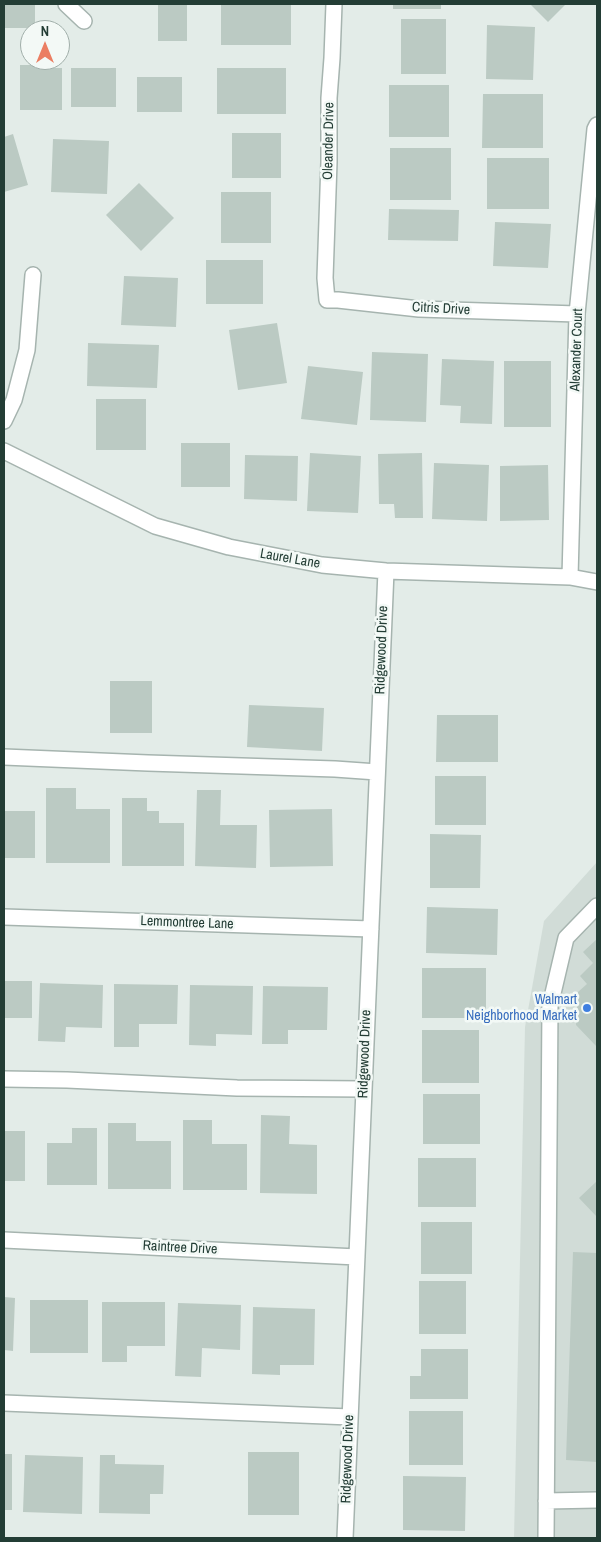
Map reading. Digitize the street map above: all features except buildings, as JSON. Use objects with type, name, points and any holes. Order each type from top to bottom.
[{"type":"street","points":[[66,4],[84,21]]},
{"type":"street","name":"Oleander Drive","points":[[325,278],[334,4]]},
{"type":"street","name":"Alexander Court","points":[[570,577],[577,314],[595,129],[597,126]]},
{"type":"street","points":[[4,421],[14,400],[26,350],[33,275]]},
{"type":"street","name":"Citris Drive","points":[[325,278],[326,300],[419,309],[577,314]]},
{"type":"street","name":"Laurel Lane","points":[[4,451],[154,526],[238,549],[322,565],[386,570],[570,577],[597,582]]},
{"type":"street","name":"Ridgewood Drive","points":[[345,1538],[386,570]]},
{"type":"street","points":[[4,757],[377,772]]},
{"type":"street","points":[[546,1538],[550,1006],[566,938],[597,906]]},
{"type":"street","name":"Lemmontree Lane","points":[[4,917],[370,929]]},
{"type":"street","points":[[4,1079],[237,1088],[364,1089]]},
{"type":"street","name":"Raintree Drive","points":[[4,1240],[356,1257]]},
{"type":"street","points":[[4,1403],[350,1417]]},
{"type":"street","points":[[546,1501],[597,1500]]},
{"type":"shaded area","points":[[597,862],[597,1537],[514,1538],[525,1027],[544,921]]},
{"type":"place","name":"Walmart Neighborhood Market","points":[[587,1008]]}]
